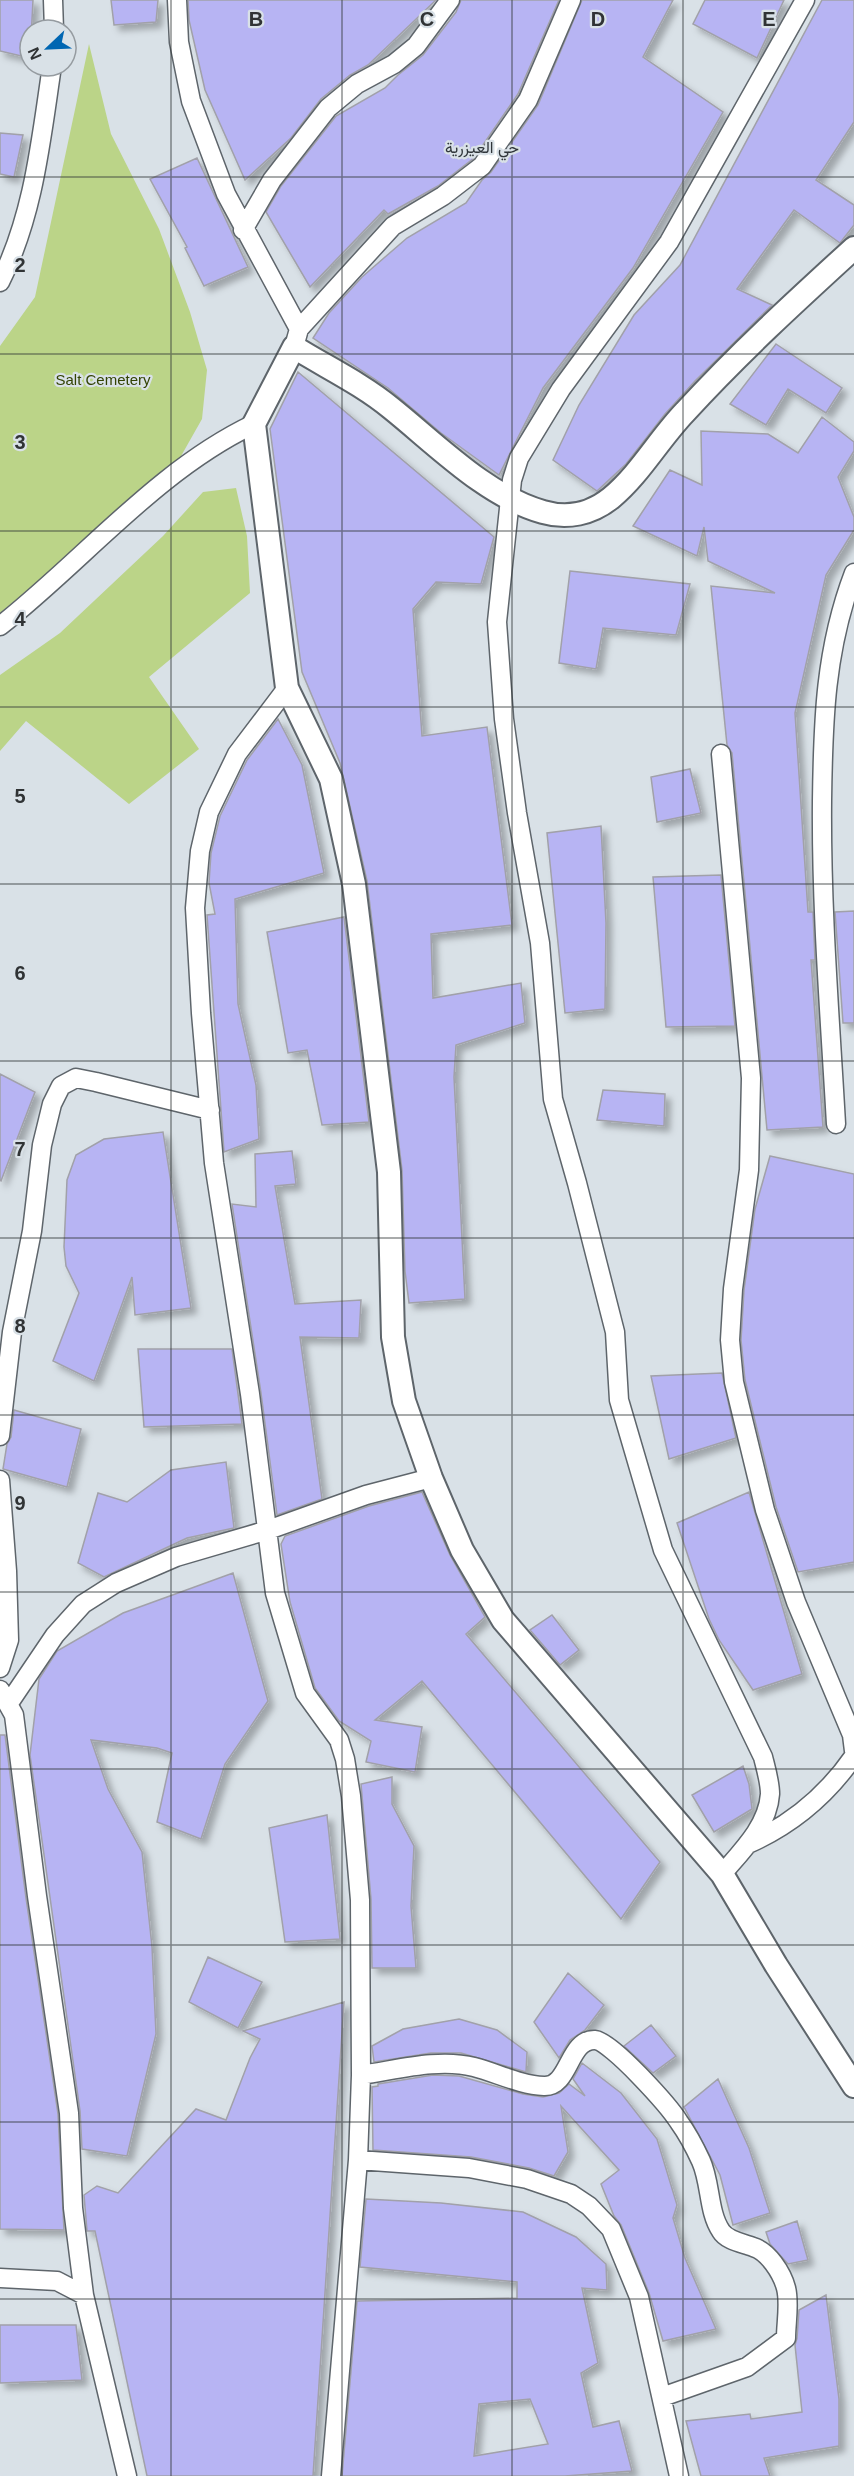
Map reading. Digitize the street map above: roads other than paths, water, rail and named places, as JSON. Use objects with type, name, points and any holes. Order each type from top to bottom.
[{"type":"street","points":[[53,0],[54,18]]},
{"type":"street","points":[[177,0],[179,42],[190,101],[226,194],[296,338],[389,406],[442,453],[510,499],[543,513],[568,516],[591,510],[610,498],[627,482],[683,414],[750,344],[854,248]]},
{"type":"street","points":[[243,230],[272,180],[328,108],[357,84],[394,64],[416,46],[450,0]]},
{"type":"street","points":[[571,0],[528,100],[482,166],[444,195],[393,226],[296,338],[254,424],[287,688],[331,779],[354,884],[389,1172],[393,1337],[404,1401],[431,1478],[462,1550],[503,1620],[722,1874],[776,1965],[854,2086]]},
{"type":"street","points":[[722,1874],[748,1844],[764,1818],[770,1794],[763,1757],[663,1550],[619,1400],[615,1332],[553,1099],[540,943],[517,813],[504,719],[497,622],[512,480],[519,458],[561,389],[669,242],[805,0]]},
{"type":"street","points":[[0,282],[11,261],[37,170],[50,78]]},
{"type":"street","points":[[0,626],[183,466],[223,439],[254,424]]},
{"type":"street","points":[[836,1124],[821,863],[822,779],[827,676],[842,605],[854,573]]},
{"type":"street","points":[[287,688],[237,754],[209,812],[200,850],[195,908],[201,1013],[214,1163],[250,1394],[274,1593],[304,1693],[339,1740],[345,1759],[351,1796],[360,1900],[361,2075],[358,2160],[331,2476]]},
{"type":"street","points":[[721,754],[751,1078],[749,1170],[733,1289],[730,1340],[734,1382],[765,1510],[796,1602],[852,1735],[854,1751]]},
{"type":"street","points":[[0,1436],[12,1332],[32,1231],[42,1145],[52,1104],[61,1086],[69,1080],[86,1080],[210,1110]]},
{"type":"street","points":[[128,2476],[84,2295],[73,2208],[69,2114],[37,1896],[14,1715],[4,1697],[83,1604],[116,1583],[176,1557],[268,1530],[366,1495],[431,1478]]},
{"type":"street","points":[[0,1480],[7,1571],[9,1640],[0,1668]]},
{"type":"street","points":[[748,1844],[771,1834],[826,1792],[854,1756]]},
{"type":"street","points":[[361,2075],[443,2064],[473,2067],[496,2075],[547,2086],[557,2081],[578,2048],[586,2042],[595,2040],[603,2042],[617,2053],[648,2086],[679,2121],[702,2162],[716,2220],[722,2233],[731,2239],[759,2248],[772,2261],[786,2288],[786,2338],[747,2367],[662,2397]]},
{"type":"street","points":[[358,2160],[469,2168],[492,2172],[527,2179],[571,2194],[589,2206],[611,2229],[639,2297],[679,2476]]},
{"type":"street","points":[[0,2278],[57,2281],[84,2295]]},
{"type":"district","name":"حي العيزرية","points":[[482,147]]},
{"type":"park label","name":"Salt Cemetery","points":[[103,380]]}]
